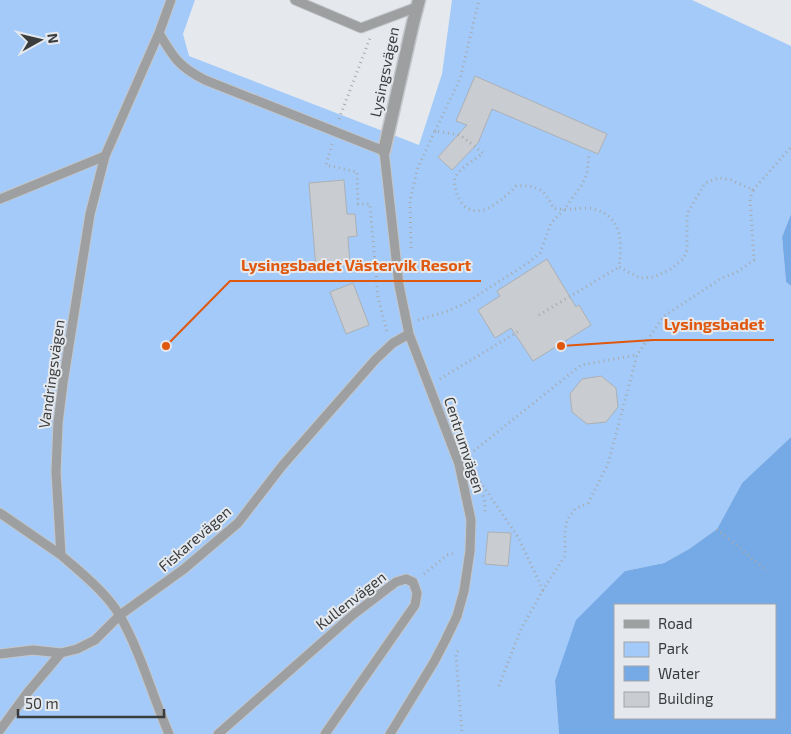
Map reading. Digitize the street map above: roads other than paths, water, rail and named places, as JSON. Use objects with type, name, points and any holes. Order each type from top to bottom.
[{"type":"street","name":"Lysingsvägen","points":[[384,151],[418,3]]},
{"type":"lane","name":"Vandringsvägen","points":[[61,555],[56,472],[58,423],[90,214],[105,156],[172,0]]},
{"type":"lane","points":[[295,0],[362,28],[376,24],[418,3]]},
{"type":"lane","points":[[159,33],[178,63],[191,73],[384,151]]},
{"type":"lane","name":"Centrumvägen","points":[[384,151],[399,284],[409,334],[459,464],[471,520],[470,551],[464,591],[453,624],[434,662],[390,734]]},
{"type":"lane","points":[[0,199],[105,156]]},
{"type":"lane","name":"Fiskarevägen","points":[[0,654],[33,650],[61,653],[77,649],[95,640],[120,615],[184,569],[238,523],[282,466],[375,360],[393,343],[409,334]]},
{"type":"lane","points":[[0,513],[61,555],[102,593],[120,615],[169,734]]},
{"type":"lane","name":"Kullenvägen","points":[[218,734],[354,614],[396,582],[406,579],[413,582],[417,593],[415,605],[325,734]]},
{"type":"lane","points":[[0,730],[28,692],[61,653]]},
{"type":"water","points":[[791,214],[791,286],[786,282],[782,237]]},
{"type":"water","points":[[791,437],[791,734],[559,734],[555,681],[576,620],[625,571],[664,563],[689,549],[717,529],[742,483]]},
{"type":"place","name":"Lysingsbadet Västervik Resort","points":[[166,346]]},
{"type":"place","name":"Lysingsbadet","points":[[561,346]]}]
